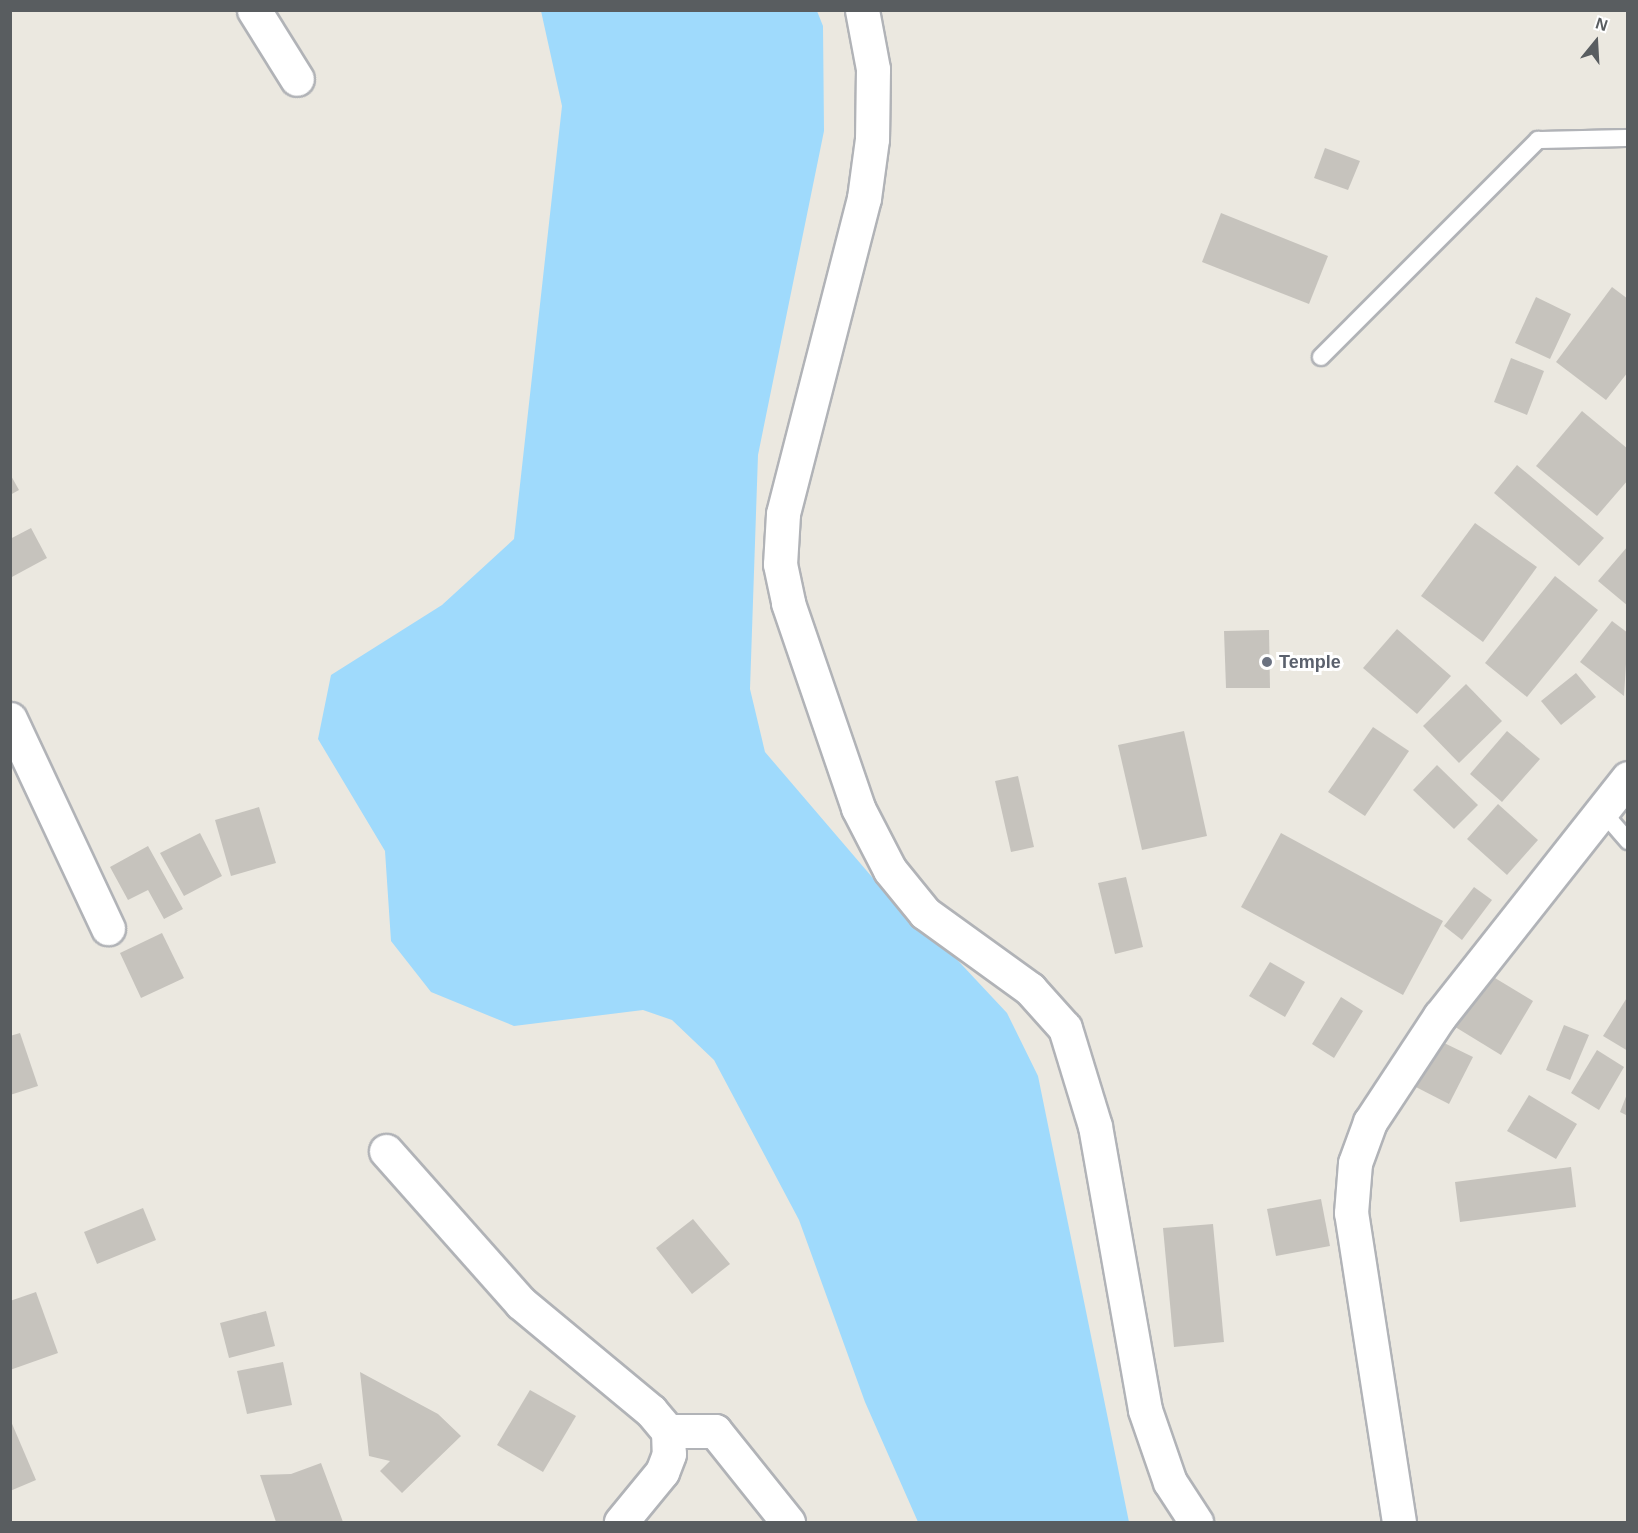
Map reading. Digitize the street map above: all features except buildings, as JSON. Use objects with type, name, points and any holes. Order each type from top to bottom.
[{"type":"street","points":[[254,10],[297,79]]},
{"type":"street","points":[[862,10],[873,69],[872,139],[864,198],[783,514],[780,564],[788,603],[858,807],[890,870],[925,913],[1030,989],[1065,1028],[1095,1125],[1145,1410],[1170,1482],[1197,1522]]},
{"type":"street","points":[[10,719],[108,928]]},
{"type":"street","points":[[1399,1522],[1351,1213],[1355,1163],[1370,1122],[1440,1016],[1628,778]]},
{"type":"street","points":[[386,1151],[521,1303],[651,1411],[668,1431],[669,1454],[662,1472],[621,1522]]},
{"type":"street","points":[[668,1431],[715,1431],[788,1522]]},
{"type":"lane","points":[[1321,357],[1538,140],[1628,138]]},
{"type":"lane","points":[[1602,811],[1628,841]]},
{"type":"water","points":[[541,11],[817,11],[823,26],[824,131],[758,455],[750,689],[765,752],[884,891],[933,934],[1007,1013],[1038,1076],[1129,1522],[918,1522],[865,1402],[799,1220],[714,1060],[672,1020],[643,1010],[514,1026],[431,992],[391,941],[385,851],[318,739],[331,675],[442,605],[514,539],[562,106]]},
{"type":"place","name":"Temple","points":[[1267,662]]}]
